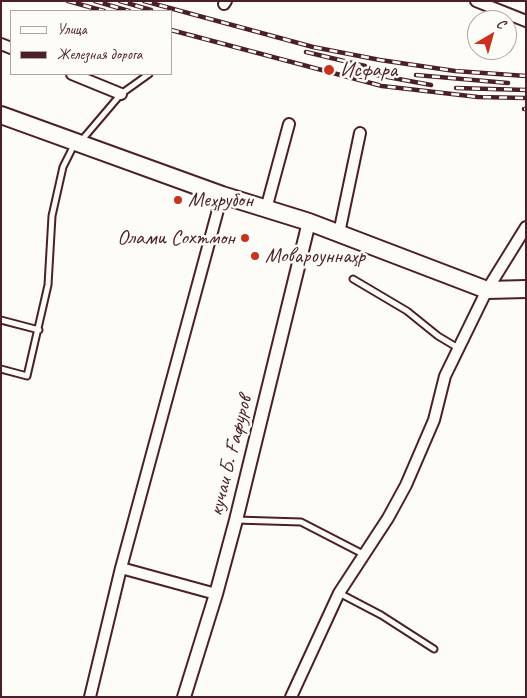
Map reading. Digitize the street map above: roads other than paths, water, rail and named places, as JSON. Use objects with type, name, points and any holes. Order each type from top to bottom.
[{"type":"main road","points":[[1,115],[222,195],[309,222],[487,290],[526,289]]},
{"type":"street","points":[[476,1],[526,21]]},
{"type":"street","points":[[74,75],[121,94]]},
{"type":"street","points":[[266,209],[289,124]]},
{"type":"street","points":[[339,233],[360,133]]},
{"type":"street","points":[[90,697],[121,568],[222,195]]},
{"type":"street","name":"кучаи Б. Ғафуров","points":[[184,697],[216,594],[236,520],[309,222]]},
{"type":"street","points":[[291,697],[339,593],[388,518],[406,485],[434,420],[445,376],[458,348],[487,290],[526,227]]},
{"type":"street","points":[[121,568],[216,594]]},
{"type":"lane","points":[[1,369],[27,376],[48,285],[52,216],[63,167],[77,143],[121,94],[148,75]]},
{"type":"lane","points":[[353,279],[407,311],[438,336],[458,348]]},
{"type":"lane","points":[[1,320],[39,330]]},
{"type":"lane","points":[[236,520],[301,522],[363,554]]},
{"type":"lane","points":[[339,593],[381,615],[434,649]]},
{"type":"railway","points":[[68,1],[100,10]]},
{"type":"railway","points":[[95,1],[126,10]]},
{"type":"railway","points":[[120,1],[151,10]]},
{"type":"railway","points":[[144,1],[313,47],[380,60],[455,71],[526,76]]},
{"type":"railway","points":[[172,30],[382,86],[478,97],[526,98]]},
{"type":"railway","points":[[306,52],[365,66]]},
{"type":"railway","points":[[355,71],[431,85]]},
{"type":"railway","points":[[416,75],[508,83]]},
{"type":"railway","points":[[456,88],[526,90]]},
{"type":"place","name":"Исфара","points":[[329,70]]},
{"type":"place","name":"Меҳрубон","points":[[178,200]]},
{"type":"place","name":"Олами Сохтмон","points":[[245,238]]},
{"type":"place","name":"Мовароуннаҳр","points":[[255,256]]}]
